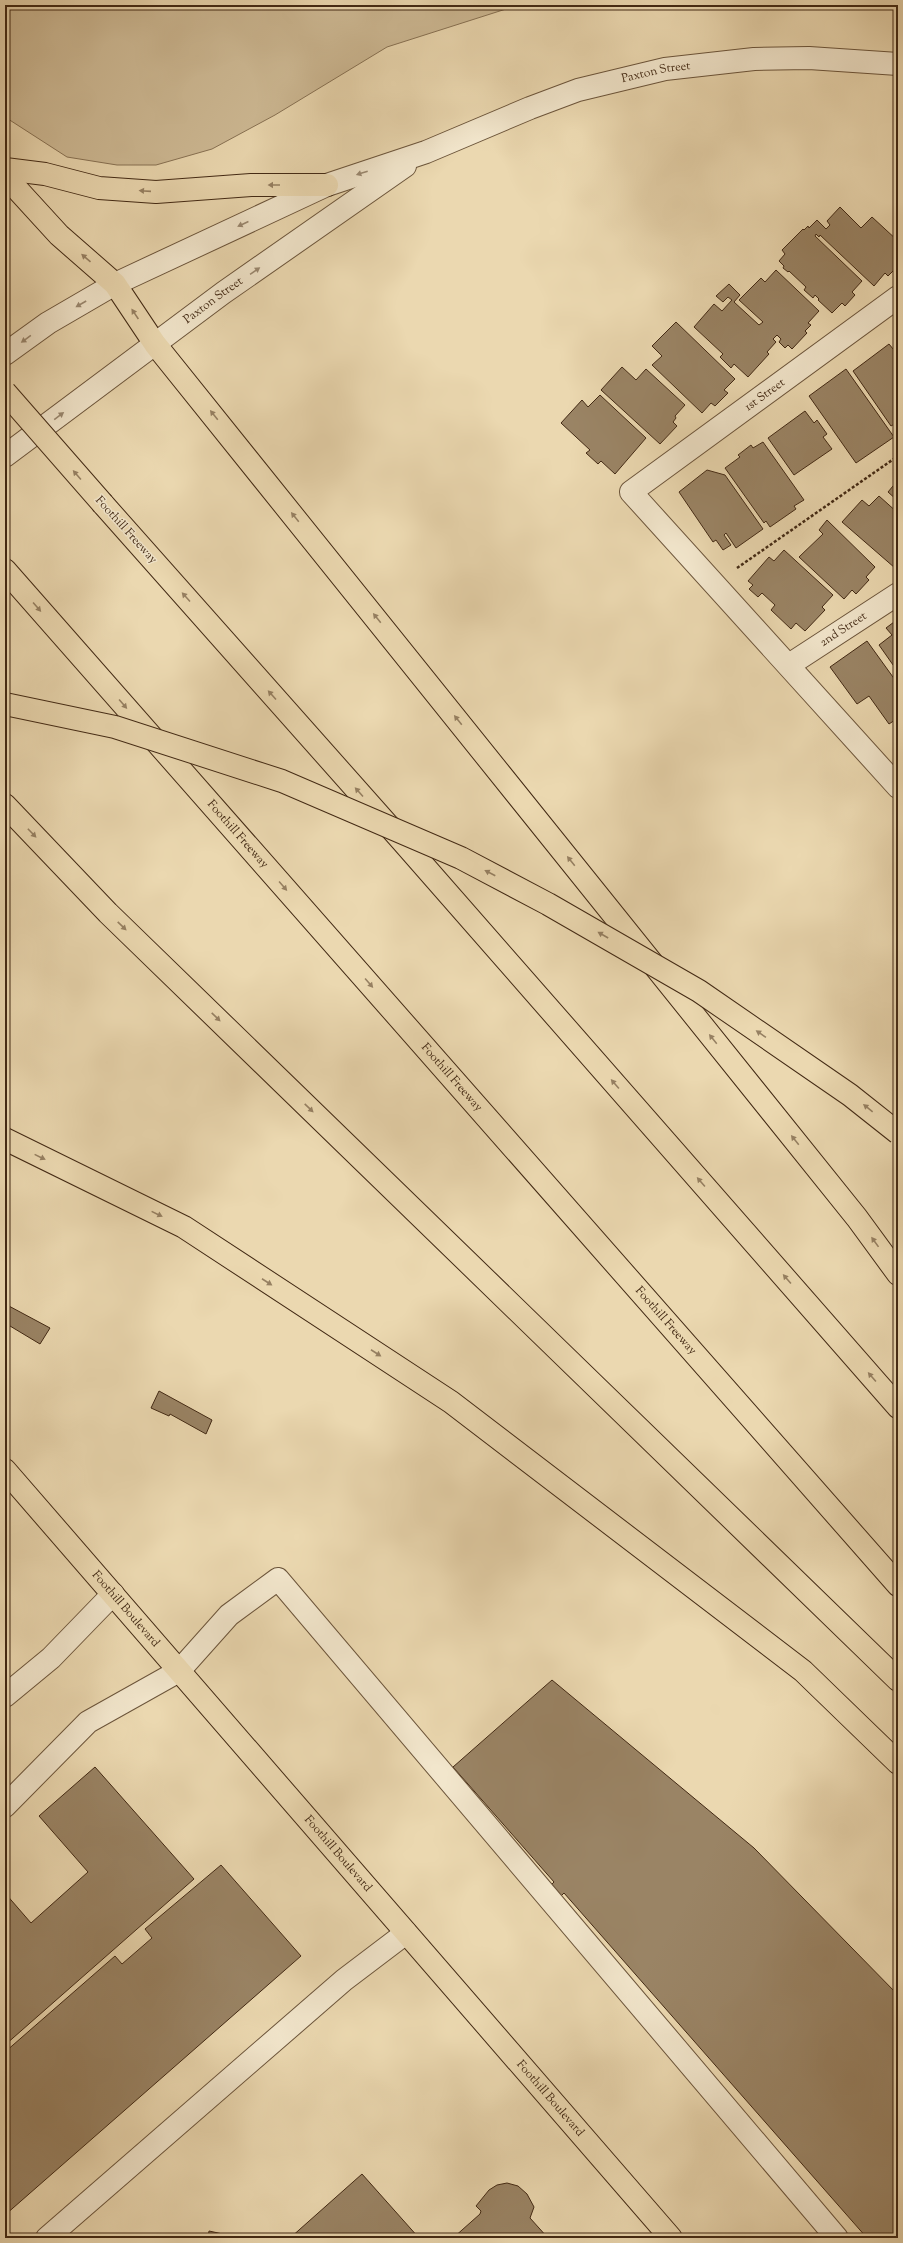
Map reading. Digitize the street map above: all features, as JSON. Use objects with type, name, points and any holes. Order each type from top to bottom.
[{"type":"main road","points":[[5,169],[45,174],[99,188],[156,192],[251,185],[327,185]]},
{"type":"main road","points":[[5,176],[59,235],[115,284],[155,344],[852,1212],[898,1274]]},
{"type":"main road","name":"Foothill Freeway","points":[[5,392],[102,504],[403,842],[898,1407]]},
{"type":"main road","name":"Foothill Freeway","points":[[8,573],[898,1585]]},
{"type":"main road","points":[[5,704],[115,727],[282,782],[460,858],[548,904],[699,991],[850,1095],[898,1133]]},
{"type":"main road","points":[[5,805],[120,924],[898,1680]]},
{"type":"main road","points":[[5,1139],[184,1227],[451,1402],[803,1672],[898,1763]]},
{"type":"main road","name":"Foothill Boulevard","points":[[5,1470],[671,2238]]},
{"type":"street","name":"Paxton Street","points":[[5,354],[48,323],[115,284],[327,185],[426,152],[530,108],[578,90],[665,69],[754,60],[809,58],[898,64]]},
{"type":"street","name":"Paxton Street","points":[[5,456],[223,293],[426,152]]},
{"type":"street","name":"1st Street","points":[[714,584],[631,492],[898,297]]},
{"type":"street","points":[[714,584],[790,665],[898,787]]},
{"type":"street","name":"2nd Street","points":[[790,665],[898,594]]},
{"type":"street","points":[[5,1806],[88,1722],[179,1671],[229,1615],[278,1579],[837,2238]]},
{"type":"street","points":[[5,1696],[51,1658],[112,1594]]},
{"type":"street","points":[[48,2238],[344,1980],[406,1933]]},
{"type":"path","points":[[714,584],[898,456]]},
{"type":"shaded area","points":[[5,5],[531,5],[506,9],[387,47],[275,115],[212,149],[156,165],[117,165],[67,157],[5,117]]},
{"type":"building","points":[[840,207],[861,228],[872,217],[898,241],[898,252],[893,257],[897,260],[895,263],[898,266],[888,276],[885,273],[874,286],[820,235],[819,237],[816,234],[815,236],[862,281],[852,292],[855,295],[845,306],[842,303],[832,313],[818,300],[819,299],[815,295],[813,298],[804,290],[806,287],[789,271],[788,272],[783,268],[784,266],[779,261],[785,254],[782,250],[803,229],[804,230],[808,226],[809,228],[817,220],[826,229],[830,225],[827,221]]},
{"type":"building","points":[[776,270],[819,311],[808,323],[811,325],[805,331],[807,333],[792,349],[788,345],[785,348],[779,342],[781,339],[777,335],[773,339],[776,342],[767,352],[769,354],[748,377],[734,364],[731,368],[720,357],[723,354],[694,327],[714,304],[722,311],[732,300],[728,297],[723,302],[716,296],[729,284],[740,295],[734,302],[759,325],[763,322],[739,300],[761,278],[765,282]]},
{"type":"building","points":[[676,322],[735,379],[724,390],[728,393],[715,406],[711,403],[702,413],[652,365],[662,356],[652,346]]},
{"type":"building","points":[[889,344],[898,355],[898,422],[891,426],[853,371]]},
{"type":"building","points":[[622,367],[636,380],[646,369],[685,405],[675,416],[676,418],[673,422],[677,426],[660,444],[601,390]]},
{"type":"building","points":[[846,369],[894,437],[856,463],[809,396]]},
{"type":"building","points":[[600,395],[646,438],[615,474],[601,461],[598,464],[586,453],[590,450],[561,423],[582,400],[588,407]]},
{"type":"building","points":[[805,411],[814,423],[817,420],[827,434],[823,437],[832,449],[794,475],[768,438]]},
{"type":"building","points":[[763,442],[804,500],[794,506],[796,509],[770,527],[766,521],[764,523],[725,468],[740,457],[738,455],[751,445],[753,448]]},
{"type":"building","points":[[707,470],[725,475],[763,529],[736,548],[726,533],[724,535],[731,545],[723,550],[716,540],[713,542],[679,492]]},
{"type":"building","points":[[898,480],[898,501],[888,492]]},
{"type":"building","points":[[879,496],[898,513],[898,564],[895,568],[842,522],[862,500],[869,506]]},
{"type":"building","points":[[827,520],[875,567],[866,577],[869,580],[856,594],[852,590],[844,599],[799,557],[823,534],[819,530]]},
{"type":"building","points":[[784,550],[833,595],[822,607],[825,610],[805,631],[796,623],[791,629],[771,610],[775,605],[762,593],[758,597],[749,589],[753,585],[748,581],[769,557],[774,561]]},
{"type":"building","points":[[898,619],[898,672],[879,645],[892,635],[886,628]]},
{"type":"building","points":[[867,641],[898,684],[898,718],[889,724],[869,696],[857,704],[830,667]]},
{"type":"building","points":[[7,1305],[50,1328],[40,1344],[5,1323],[7,1311],[5,1309]]},
{"type":"building","points":[[159,1391],[212,1420],[206,1434],[170,1414],[169,1416],[151,1408]]},
{"type":"building","points":[[552,1680],[754,1848],[898,1995],[898,2238],[867,2238],[564,1893],[560,1897],[550,1886],[554,1882],[453,1767]]},
{"type":"building","points":[[95,1767],[194,1879],[5,2045],[5,1893],[31,1923],[88,1872],[39,1816]]},
{"type":"building","points":[[221,1865],[301,1956],[5,2215],[5,2052],[115,1956],[122,1964],[152,1938],[145,1929]]},
{"type":"building","points":[[362,2174],[419,2238],[290,2238]]},
{"type":"building","points":[[507,2183],[518,2186],[527,2194],[534,2207],[530,2218],[548,2238],[453,2238],[480,2214],[481,2211],[476,2206],[489,2190],[497,2185]]},
{"type":"building","points":[[209,2231],[232,2236],[232,2238],[208,2238]]}]
